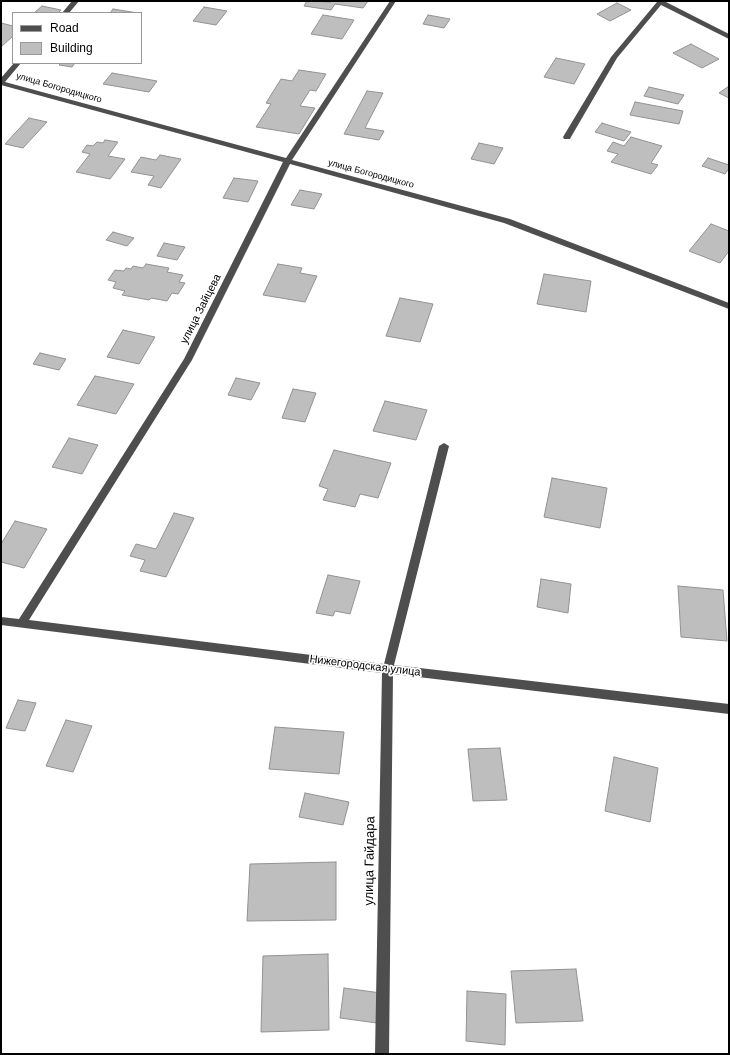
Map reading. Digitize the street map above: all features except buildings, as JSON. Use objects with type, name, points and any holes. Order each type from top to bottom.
[{"type":"street","points":[[66,12],[76,1]]},
{"type":"street","name":"улица Зайцева","points":[[21,624],[188,360],[287,162],[393,1]]},
{"type":"street","points":[[567,137],[614,57],[660,1],[729,37]]},
{"type":"street","points":[[1,82],[17,64]]},
{"type":"street","name":"улица Богородицкого","points":[[1,82],[287,162],[507,221],[729,306]]},
{"type":"street","name":"улица Гайдара","points":[[382,1054],[388,669],[444,446]]},
{"type":"street","name":"Нижегородская улица","points":[[1,620],[21,624],[388,669],[729,709]]}]
